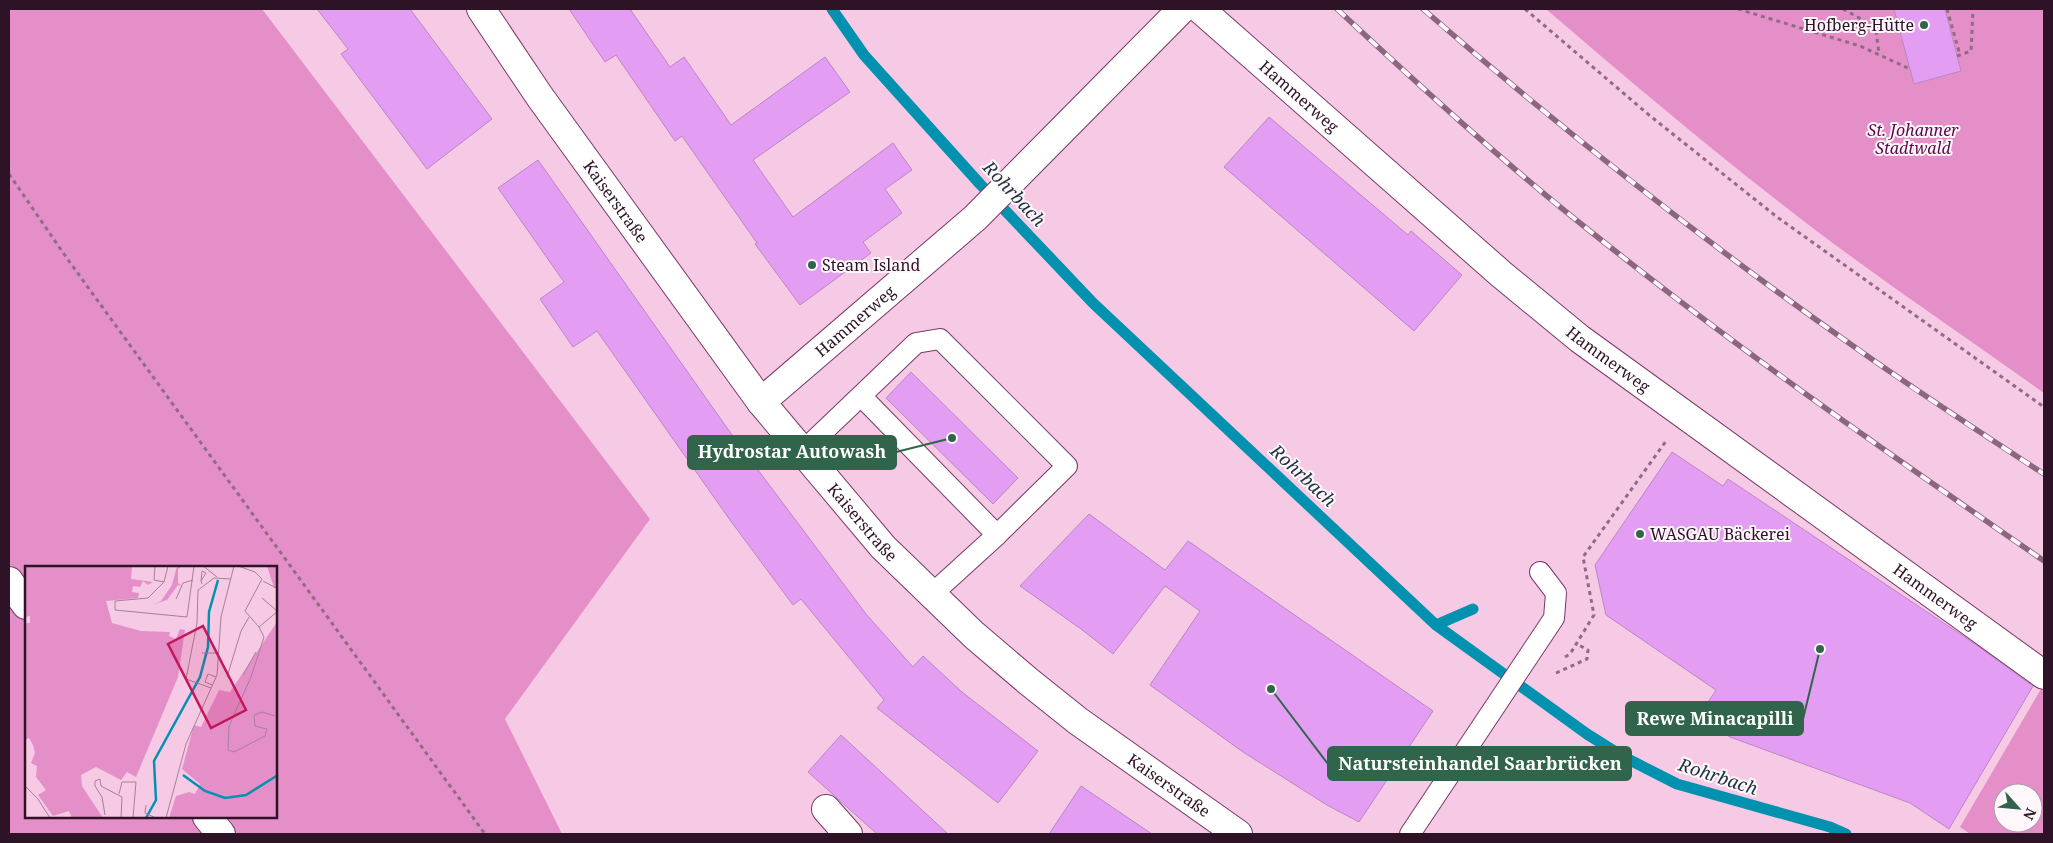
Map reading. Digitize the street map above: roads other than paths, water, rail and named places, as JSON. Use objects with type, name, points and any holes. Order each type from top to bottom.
[{"type":"street","name":"Kaiserstraße","points":[[480,9],[540,97],[761,402],[883,546],[931,595],[981,641],[1078,721],[1238,834]]},
{"type":"street","name":"Hammerweg","points":[[761,402],[975,218],[1182,9]]},
{"type":"street","name":"Hammerweg","points":[[1200,9],[1501,274],[1580,340],[1686,414],[2044,675]]},
{"type":"street","points":[[9,581],[25,605]]},
{"type":"street","points":[[826,809],[848,834]]},
{"type":"street","points":[[208,818],[221,834]]},
{"type":"lane","points":[[802,451],[916,343],[940,339],[1067,466],[997,535],[931,595]]},
{"type":"lane","points":[[861,396],[997,535]]},
{"type":"lane","points":[[1410,834],[1554,618],[1556,593],[1540,572]]},
{"type":"waterway","name":"Rohrbach","points":[[832,9],[864,55],[980,184],[1093,303],[1436,625],[1587,734],[1622,756],[1677,784],[1830,827],[1846,834]]},
{"type":"waterway","points":[[1436,625],[1473,609]]},
{"type":"railway","points":[[1337,9],[1496,153],[1650,278],[1816,402],[2044,561]]},
{"type":"railway","points":[[1423,9],[1581,141],[1744,268],[1903,380],[2044,474]]},
{"type":"place","name":"Hofberg-Hütte","points":[[1924,25]]},
{"type":"place","name":"Steam Island","points":[[812,265]]},
{"type":"place","name":"Hydrostar Autowash","points":[[952,438]]},
{"type":"place","name":"WASGAU Bäckerei","points":[[1640,534]]},
{"type":"place","name":"Rewe Minacapilli","points":[[1820,649]]},
{"type":"place","name":"Natursteinhandel Saarbrücken","points":[[1271,689]]},
{"type":"park label","name":"St. Johanner Stadtwald","points":[[1913,139]]}]
